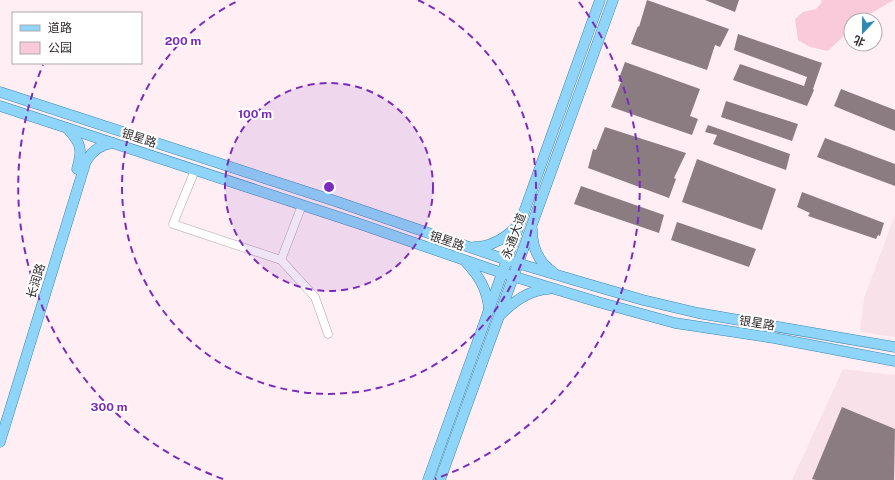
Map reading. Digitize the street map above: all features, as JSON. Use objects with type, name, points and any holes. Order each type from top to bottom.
[{"type":"main road","name":"永通大道","points":[[428,480],[600,0]]},
{"type":"main road","name":"永通大道","points":[[440,480],[613,0]]},
{"type":"main road","name":"银星路","points":[[0,92],[338,202],[507,260],[643,300],[691,311],[895,347]]},
{"type":"main road","name":"银星路","points":[[0,106],[302,205],[513,277],[642,315],[675,323],[774,338],[895,361]]},
{"type":"main road","name":"长润路","points":[[0,420],[80,159],[81,148],[67,128]]},
{"type":"main road","name":"长润路","points":[[0,442],[86,161],[92,152],[104,144],[114,143]]},
{"type":"main road","points":[[470,247],[486,246],[500,240],[514,230],[521,221]]},
{"type":"main road","points":[[532,225],[533,239],[537,254],[544,265],[560,276]]},
{"type":"main road","points":[[464,260],[482,283],[488,301],[489,311]]},
{"type":"main road","points":[[499,316],[523,296],[538,290],[553,289]]},
{"type":"street","points":[[195,170],[173,224],[281,260],[315,297],[328,334]]},
{"type":"street","points":[[281,260],[302,205]]},
{"type":"shaded area","points":[[895,215],[895,337],[860,332],[864,298]]},
{"type":"shaded area","points":[[843,369],[895,375],[895,480],[792,480]]},
{"type":"green space","points":[[821,0],[894,0],[872,12],[843,12],[843,36],[828,51],[810,47],[798,40],[795,19],[803,12],[816,9],[822,2]]},
{"type":"building","points":[[647,0],[729,29],[720,47],[715,45],[707,70],[631,44],[638,26],[639,27]]},
{"type":"building","points":[[705,0],[739,0],[735,12]]},
{"type":"building","points":[[738,34],[822,63],[813,89],[814,90],[807,106],[733,80],[740,64],[804,86],[807,77],[734,50]]},
{"type":"building","points":[[625,62],[700,89],[690,116],[698,119],[692,135],[611,107],[621,82],[618,81]]},
{"type":"building","points":[[841,89],[895,110],[895,131],[834,106]]},
{"type":"building","points":[[726,101],[798,124],[792,141],[721,117]]},
{"type":"building","points":[[708,125],[790,154],[786,170],[713,144],[717,135],[705,132]]},
{"type":"building","points":[[605,127],[686,153],[674,178],[676,179],[669,198],[588,168],[593,149],[596,150]]},
{"type":"building","points":[[825,138],[895,164],[895,186],[817,157]]},
{"type":"building","points":[[697,159],[776,189],[762,230],[682,202]]},
{"type":"building","points":[[581,186],[664,215],[659,233],[574,204]]},
{"type":"building","points":[[802,192],[884,223],[880,236],[878,235],[876,239],[808,216],[810,213],[797,207]]},
{"type":"building","points":[[677,222],[756,249],[749,267],[671,240]]},
{"type":"building","points":[[842,407],[895,429],[894,480],[812,479]]}]
